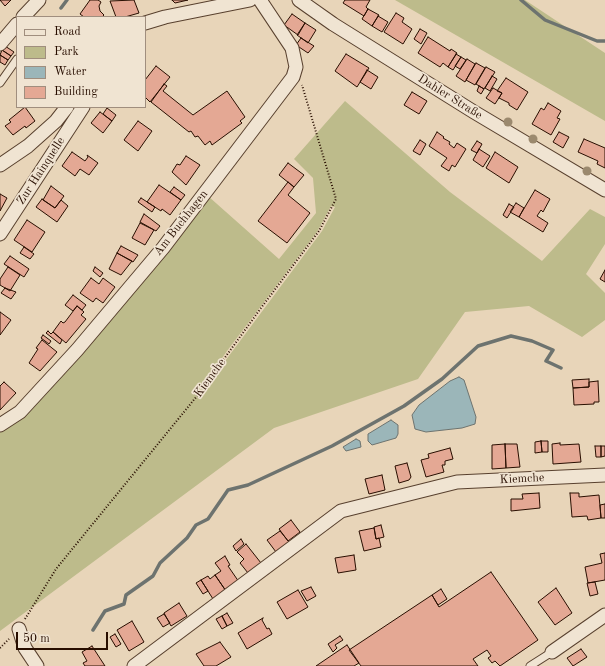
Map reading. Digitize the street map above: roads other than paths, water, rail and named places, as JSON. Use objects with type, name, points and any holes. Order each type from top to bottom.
[{"type":"street","points":[[24,16],[39,0]]},
{"type":"street","points":[[146,23],[165,17],[250,0]]},
{"type":"street","name":"Am Buchhagen","points":[[0,425],[20,412],[72,356],[163,248],[293,77],[296,67],[292,48],[260,0]]},
{"type":"street","name":"Dahler Straße","points":[[299,0],[333,24],[474,112],[605,190]]},
{"type":"street","points":[[0,44],[16,29]]},
{"type":"street","points":[[0,165],[28,146],[56,120],[66,108]]},
{"type":"street","name":"Zur Hainquelle","points":[[0,234],[82,108]]},
{"type":"street","name":"Kiemche","points":[[134,666],[341,511],[457,482],[605,475]]},
{"type":"street","points":[[552,652],[605,615]]},
{"type":"street","points":[[19,629],[25,648],[37,666]]},
{"type":"lane","points":[[0,83],[16,60]]},
{"type":"lane","points":[[530,666],[552,652]]},
{"type":"water","points":[[459,377],[464,380],[476,417],[475,424],[462,428],[426,432],[415,429],[412,415],[419,405],[450,381]]},
{"type":"water","points":[[391,420],[398,425],[398,434],[396,438],[372,445],[368,441],[368,434]]},
{"type":"water","points":[[356,439],[360,441],[361,447],[346,451],[343,447]]},
{"type":"waterway","points":[[61,8],[67,0]]},
{"type":"waterway","points":[[521,0],[545,20],[597,41],[605,41]]},
{"type":"waterway","points":[[93,630],[105,611],[124,604],[126,595],[153,576],[160,563],[187,538],[196,525],[208,519],[228,490],[248,485],[332,446],[404,406],[442,379],[478,346],[511,336],[532,341],[553,350],[546,361],[561,368]]}]
